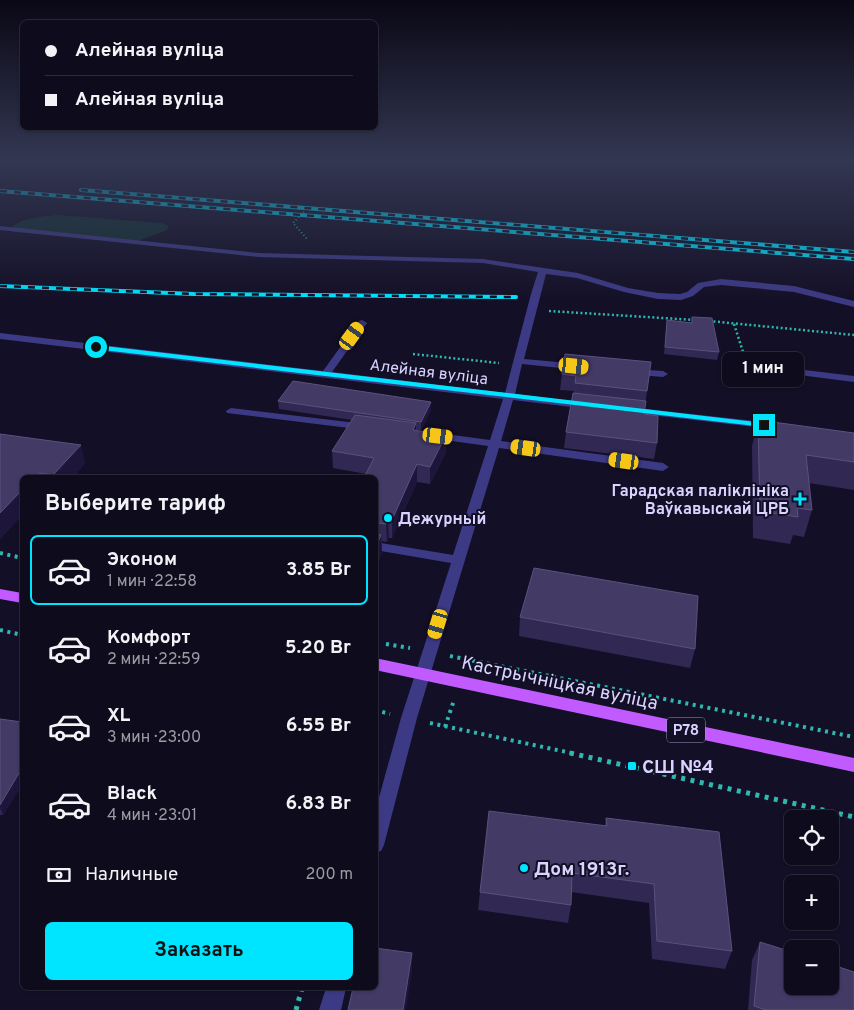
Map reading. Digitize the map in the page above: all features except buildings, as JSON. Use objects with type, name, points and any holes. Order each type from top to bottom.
[{"type":"main road","points":[[0,594],[20,598]]},
{"type":"main road","name":"Кастрычніцкая вуліца","points":[[378,665],[854,765]]},
{"type":"street","points":[[0,228],[150,245],[259,254],[483,261],[578,276],[658,296],[681,296],[690,294],[700,285],[721,282],[794,289],[854,304]]},
{"type":"street","points":[[378,834],[409,718],[509,397],[543,271]]},
{"type":"street","points":[[326,374],[362,322]]},
{"type":"street","name":"Алейная вуліца","points":[[0,336],[598,406]]},
{"type":"street","points":[[517,363],[589,368]]},
{"type":"street","points":[[617,370],[663,374]]},
{"type":"street","points":[[780,370],[854,379]]},
{"type":"street","points":[[617,409],[785,428]]},
{"type":"street","points":[[231,411],[377,429]]},
{"type":"street","points":[[416,434],[663,467]]},
{"type":"street","points":[[378,547],[458,560]]},
{"type":"street","points":[[330,1010],[335,990]]},
{"type":"path","points":[[304,212],[293,223],[312,244]]},
{"type":"path","points":[[531,310],[734,324],[854,335]]},
{"type":"path","points":[[734,324],[754,386]]},
{"type":"path","points":[[412,354],[517,363]]},
{"type":"path","points":[[0,553],[20,558]]},
{"type":"path","points":[[0,630],[20,635]]},
{"type":"path","points":[[384,644],[854,737]]},
{"type":"path","points":[[409,718],[854,817]]},
{"type":"path","points":[[296,1010],[301,990]]},
{"type":"green space","points":[[58,215],[162,223],[169,226],[167,230],[138,241],[14,232],[9,229],[26,220]]},
{"type":"railway","points":[[215,208],[854,259]]},
{"type":"railway","points":[[307,208],[854,252]]},
{"type":"railway","points":[[0,286],[194,294],[516,297]]},
{"type":"place","name":"Гарадская паліклініка Ваўкавыскай ЦРБ","points":[[800,499]]},
{"type":"place","name":"Дежурный","points":[[388,518]]},
{"type":"place","name":"СШ №4","points":[[632,766]]},
{"type":"place","name":"Дом 1913г.","points":[[524,868]]},
{"type":"route","points":[[96,347],[518,398],[764,425]]}]
